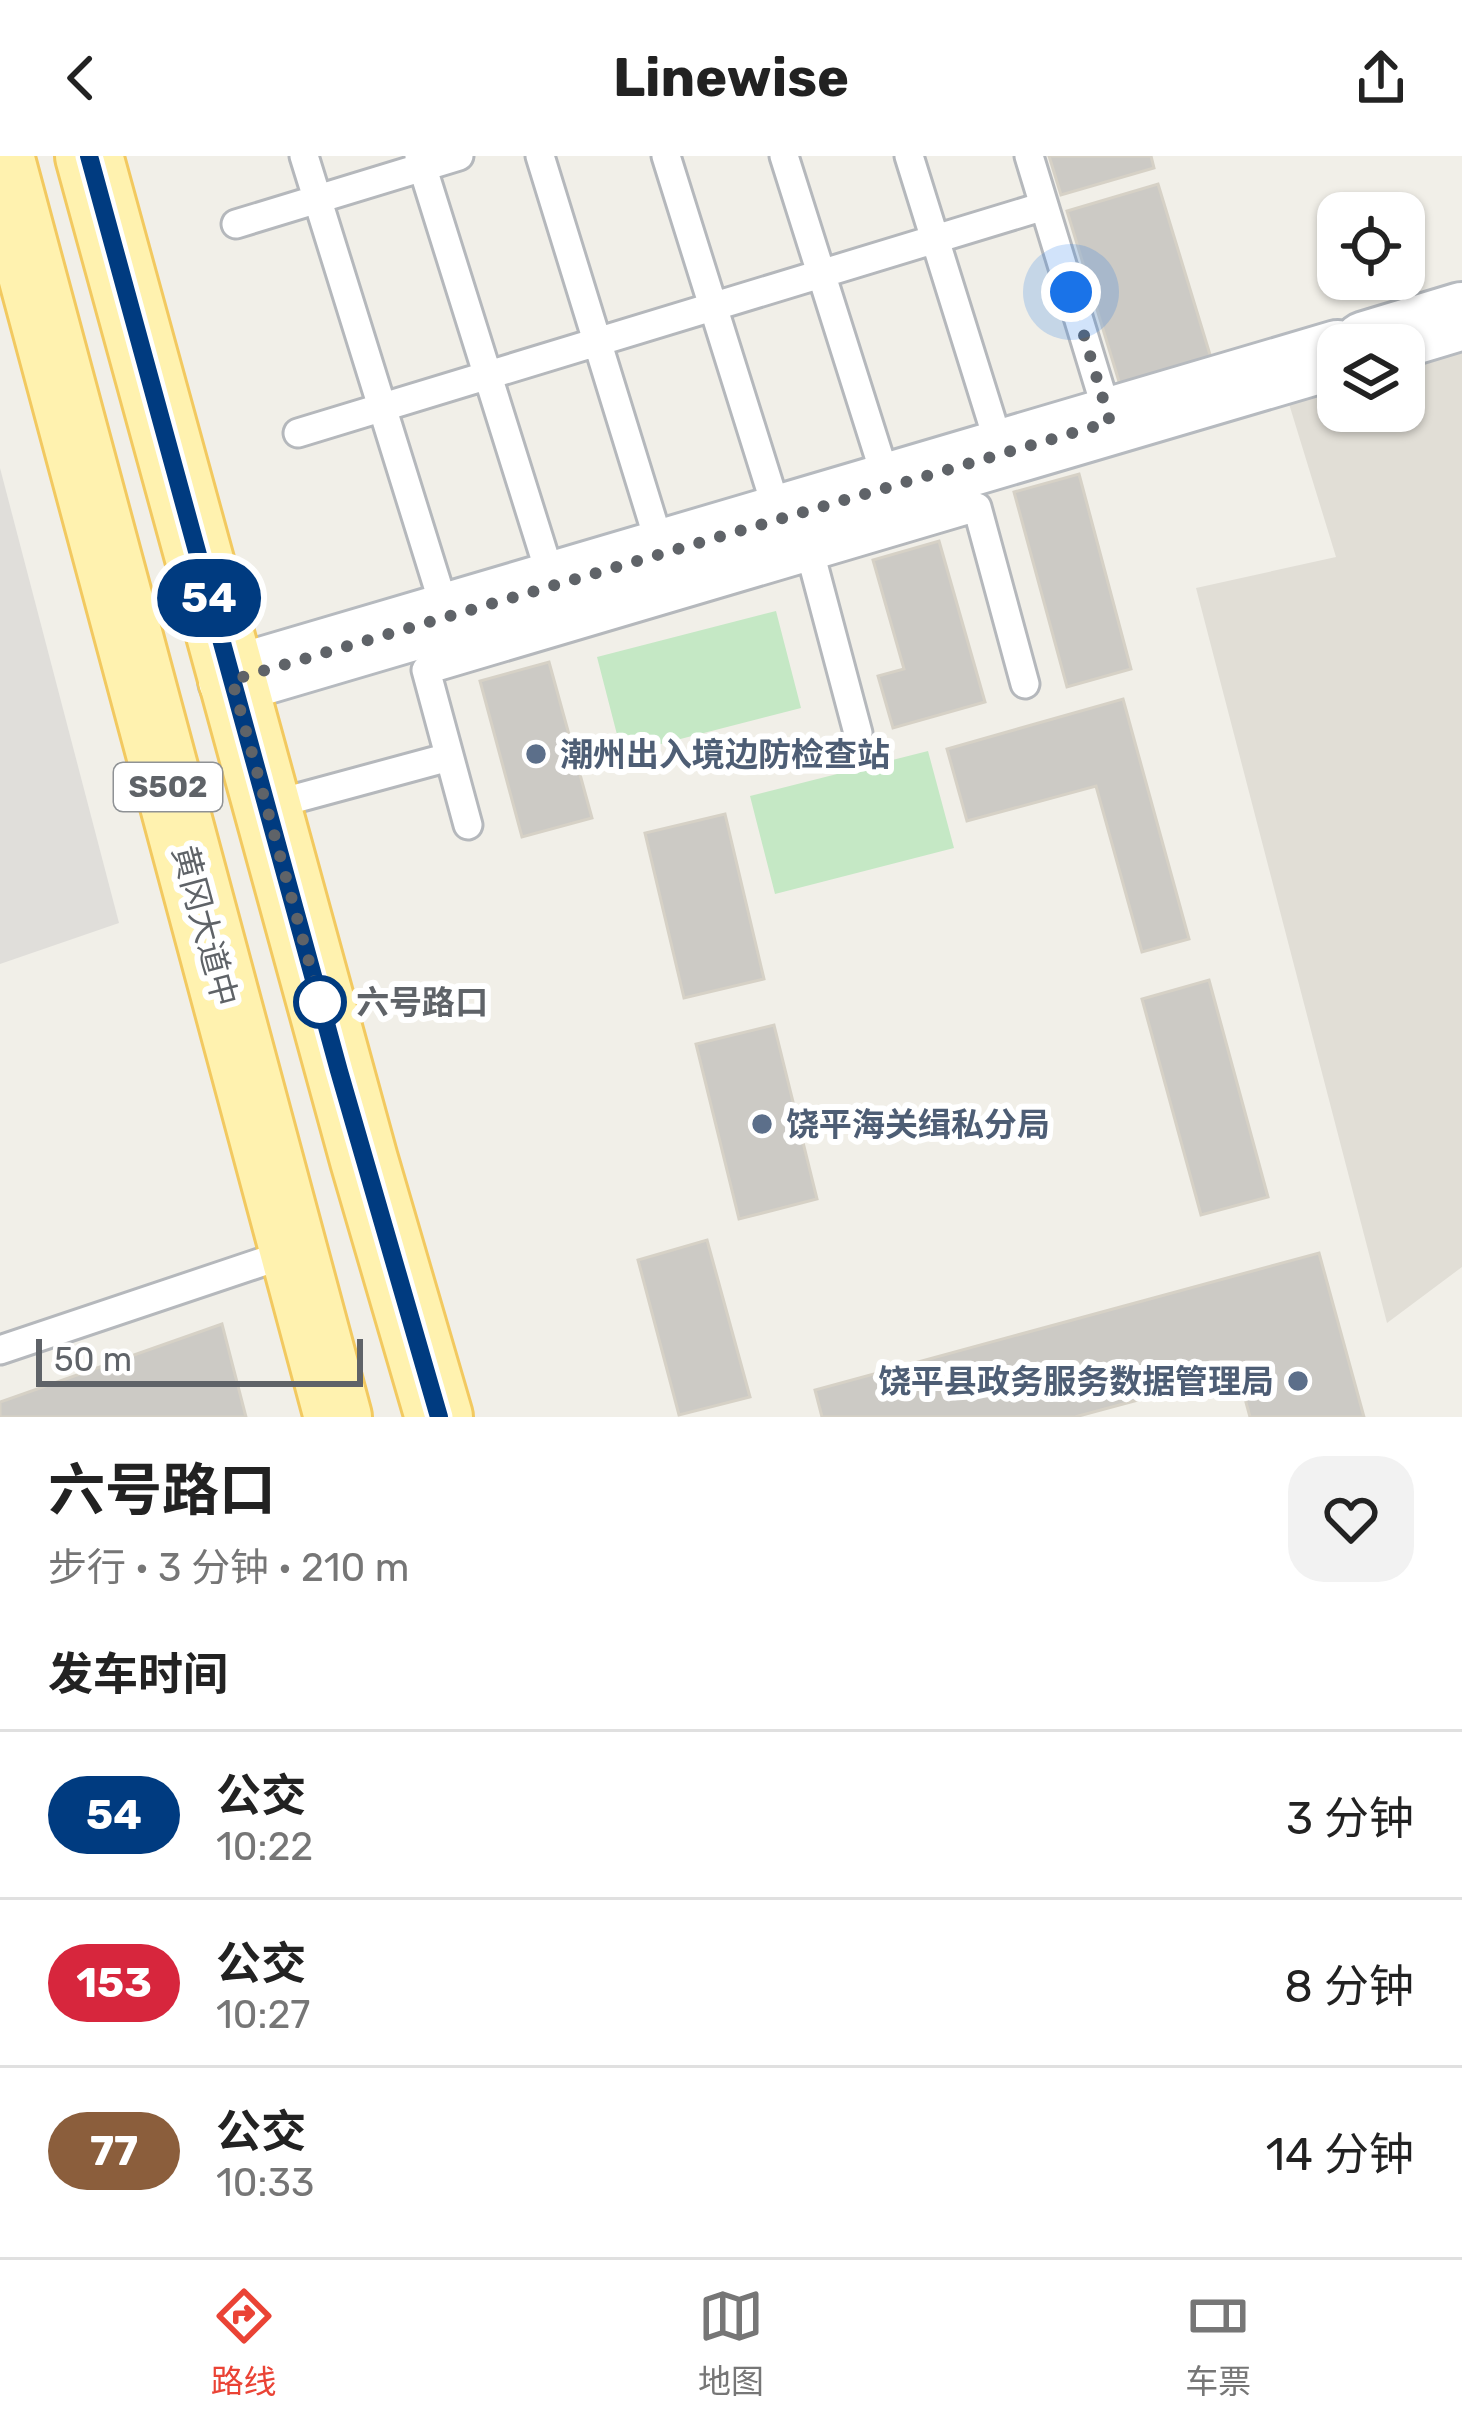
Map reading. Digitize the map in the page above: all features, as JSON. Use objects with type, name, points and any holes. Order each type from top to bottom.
[{"type":"main road","name":"S502","points":[[89,156],[439,1417]]},
{"type":"main road","name":"黄冈大道中","points":[[6,198],[18,292],[338,1417]]},
{"type":"main road","points":[[1425,327],[1462,316]]},
{"type":"main road","points":[[232,680],[663,555],[795,538],[889,488],[1317,359]]},
{"type":"lane","points":[[304,156],[448,619]]},
{"type":"lane","points":[[236,224],[421,161],[459,156]]},
{"type":"lane","points":[[540,156],[663,555]]},
{"type":"lane","points":[[666,156],[858,733]]},
{"type":"lane","points":[[784,156],[889,488]]},
{"type":"lane","points":[[909,156],[1002,454]]},
{"type":"lane","points":[[1029,156],[1110,422]]},
{"type":"lane","points":[[421,161],[554,587]]},
{"type":"lane","points":[[298,433],[1044,206]]},
{"type":"lane","points":[[468,825],[426,670],[795,538],[977,507],[1025,684]]},
{"type":"lane","points":[[266,806],[449,757]]},
{"type":"lane","points":[[0,1350],[292,1252]]},
{"type":"shaded area","points":[[1462,339],[1462,1267],[1387,1323],[1196,588],[1336,557],[1286,394],[1317,384],[1317,432],[1425,432],[1425,350]]},
{"type":"shaded area","points":[[0,468],[119,923],[0,964]]},
{"type":"green space","points":[[776,611],[801,708],[622,754],[597,657]]},
{"type":"green space","points":[[928,751],[954,848],[775,894],[750,796]]},
{"type":"building","points":[[1049,156],[1151,156],[1154,168],[1061,195]]},
{"type":"building","points":[[1158,184],[1211,358],[1120,385],[1067,211]]},
{"type":"building","points":[[1079,474],[1131,669],[1067,687],[1014,492]]},
{"type":"building","points":[[939,541],[985,702],[893,728],[878,676],[904,669],[873,560]]},
{"type":"building","points":[[549,662],[592,818],[522,837],[480,681]]},
{"type":"building","points":[[1123,699],[1189,939],[1142,952],[1096,786],[967,821],[947,749]]},
{"type":"building","points":[[725,814],[764,979],[684,998],[645,833]]},
{"type":"building","points":[[1209,980],[1268,1197],[1201,1215],[1142,999]]},
{"type":"building","points":[[774,1025],[817,1199],[739,1219],[696,1044]]},
{"type":"building","points":[[707,1240],[750,1397],[679,1415],[638,1260]]},
{"type":"building","points":[[1319,1253],[1364,1417],[1250,1417],[1238,1373],[1075,1417],[822,1417],[815,1390]]},
{"type":"building","points":[[222,1324],[246,1417],[0,1417],[0,1402]]},
{"type":"bus line","name":"54","points":[[89,156],[339,1071],[439,1417]]},
{"type":"place","name":"潮州出入境边防检查站","points":[[536,754]]},
{"type":"place","name":"六号路口","points":[[320,1002]]},
{"type":"place","name":"饶平海关缉私分局","points":[[762,1124]]},
{"type":"place","name":"饶平县政务服务数据管理局","points":[[1298,1381]]},
{"type":"route","points":[[320,1002],[232,680],[1110,422],[1071,292]]}]
